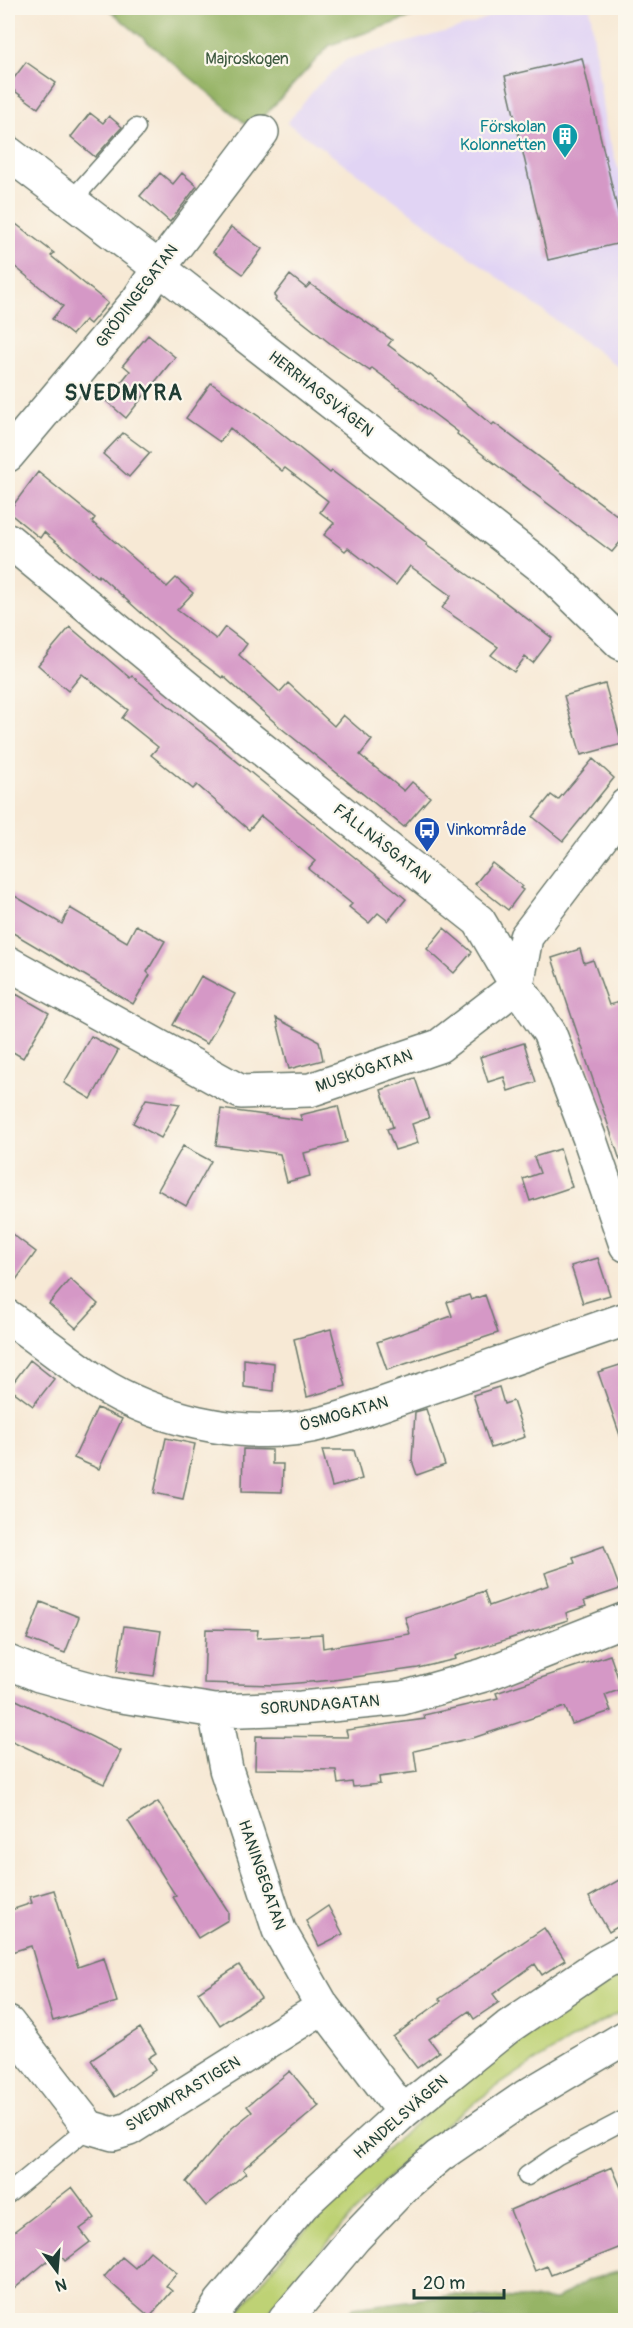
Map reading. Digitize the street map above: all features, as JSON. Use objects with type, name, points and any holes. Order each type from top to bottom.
[{"type":"street","name":"GRÖDINGEGATAN","points":[[8,455],[138,300],[159,268],[262,132]]},
{"type":"street","name":"HERRHAGSVÄGEN","points":[[8,153],[545,569],[621,643],[626,645]]},
{"type":"street","name":"FÅLLNÄSGATAN","points":[[8,540],[257,745],[479,921],[517,986],[549,1032],[626,1245]]},
{"type":"street","points":[[517,986],[526,937],[626,805]]},
{"type":"street","name":"MUSKÖGATAN","points":[[8,963],[241,1092],[310,1090],[439,1046],[517,986]]},
{"type":"street","name":"ÖSMOGATAN","points":[[8,1317],[99,1383],[144,1405],[191,1422],[269,1430],[304,1428],[345,1417],[626,1319]]},
{"type":"street","name":"SORUNDAGATAN","points":[[8,1662],[39,1675],[109,1694],[215,1711],[301,1708],[403,1698],[484,1675],[626,1619]]},
{"type":"street","name":"HANINGEGATAN","points":[[215,1711],[226,1769],[279,1930],[323,2007],[403,2112]]},
{"type":"street","name":"HANDELSVÄGEN","points":[[210,2320],[221,2302],[303,2204],[403,2112],[508,2027],[599,1965],[626,1950]]},
{"type":"street","name":"SVEDMYRASTIGEN","points":[[88,2127],[113,2134],[129,2130],[323,2007]]},
{"type":"street","points":[[8,2023],[88,2127]]},
{"type":"street","points":[[285,2320],[355,2238],[404,2186],[439,2156],[525,2097],[626,2037]]},
{"type":"lane","points":[[71,201],[136,128]]},
{"type":"lane","points":[[527,2176],[556,2156],[626,2119]]},
{"type":"lane","points":[[8,2194],[88,2127]]},
{"type":"shaded area","points":[[508,8],[590,8],[605,125],[625,191],[625,367],[617,366],[287,123],[317,86],[347,59],[473,24]]},
{"type":"green space","name":"Majroskogen","points":[[107,8],[437,8],[330,45],[252,129]]},
{"type":"green space","points":[[625,1971],[625,2009],[516,2074],[438,2131],[374,2192],[262,2320],[232,2320],[292,2244],[381,2154],[440,2101],[510,2046]]},
{"type":"green space","points":[[625,2270],[625,2320],[342,2320],[354,2308],[452,2295],[556,2300],[588,2280]]},
{"type":"building","name":"Förskolan Kolonnetten","points":[[582,58],[625,242],[548,260],[505,76]]},
{"type":"building","points":[[26,62],[56,83],[38,108],[8,86]]},
{"type":"building","points":[[90,113],[103,123],[109,116],[122,127],[95,157],[71,137]]},
{"type":"building","points":[[160,173],[173,184],[182,173],[197,186],[170,222],[140,196]]},
{"type":"building","points":[[8,218],[54,253],[51,256],[108,303],[90,324],[85,320],[72,335],[52,319],[63,306],[8,261]]},
{"type":"building","points":[[231,227],[262,249],[243,274],[213,252]]},
{"type":"building","points":[[290,275],[306,288],[310,284],[392,340],[388,345],[430,374],[492,425],[494,423],[626,522],[626,535],[612,552],[372,368],[370,371],[336,348],[275,300],[274,296]]},
{"type":"building","points":[[148,335],[175,357],[126,418],[106,401],[130,371],[123,365]]},
{"type":"building","points":[[211,383],[271,425],[330,473],[332,471],[427,543],[426,545],[552,638],[533,663],[525,657],[514,672],[491,655],[498,647],[442,608],[451,596],[410,566],[396,585],[348,548],[345,551],[324,535],[334,523],[320,512],[328,501],[285,468],[282,471],[230,428],[220,442],[186,418]]},
{"type":"building","points":[[123,433],[150,453],[129,477],[103,454]]},
{"type":"building","points":[[38,472],[95,518],[92,522],[167,587],[176,578],[193,593],[177,610],[216,639],[225,627],[247,644],[239,655],[280,692],[288,683],[334,726],[343,715],[372,740],[360,755],[404,791],[412,782],[430,797],[404,827],[281,728],[223,676],[222,678],[169,638],[99,575],[98,577],[44,532],[40,538],[8,512]]},
{"type":"building","points":[[70,627],[130,678],[132,676],[406,899],[388,921],[378,913],[369,923],[349,907],[352,904],[308,869],[315,861],[261,816],[249,830],[197,785],[193,789],[151,755],[158,747],[122,718],[128,710],[82,674],[68,691],[38,665]]},
{"type":"building","points":[[605,684],[622,744],[581,755],[564,696]]},
{"type":"building","points":[[593,759],[614,778],[563,841],[533,817],[551,795],[558,800]]},
{"type":"building","points":[[492,863],[522,886],[520,888],[523,890],[508,910],[475,884]]},
{"type":"building","points":[[8,892],[62,924],[70,908],[127,942],[136,925],[165,941],[147,972],[150,975],[133,1004],[8,930]]},
{"type":"building","points":[[444,928],[472,952],[454,973],[427,949]]},
{"type":"building","points":[[580,949],[584,963],[593,960],[609,1005],[626,1000],[626,1159],[620,1160],[552,958]]},
{"type":"building","points":[[201,976],[235,994],[207,1044],[173,1025]]},
{"type":"building","points":[[16,994],[49,1013],[23,1058],[8,1049],[8,1010]]},
{"type":"building","points":[[276,1018],[319,1041],[323,1060],[289,1069]]},
{"type":"building","points":[[91,1036],[118,1051],[91,1099],[64,1083]]},
{"type":"building","points":[[524,1043],[536,1082],[508,1091],[504,1077],[488,1082],[480,1057]]},
{"type":"building","points":[[415,1078],[429,1118],[412,1124],[418,1143],[395,1150],[387,1129],[393,1127],[381,1090]]},
{"type":"building","points":[[146,1099],[180,1104],[161,1138],[133,1123]]},
{"type":"building","points":[[338,1106],[347,1142],[304,1153],[310,1176],[287,1182],[280,1154],[216,1145],[221,1109],[302,1120],[300,1115]]},
{"type":"building","points":[[183,1146],[211,1161],[186,1206],[158,1190]]},
{"type":"building","points":[[560,1149],[572,1187],[530,1201],[523,1179],[540,1173],[534,1157]]},
{"type":"building","points":[[8,1231],[36,1252],[8,1291]]},
{"type":"building","points":[[598,1258],[610,1295],[583,1303],[571,1266]]},
{"type":"building","points":[[70,1279],[98,1304],[76,1328],[49,1304]]},
{"type":"building","points":[[469,1295],[471,1300],[485,1295],[498,1333],[387,1370],[377,1342],[452,1316],[447,1302]]},
{"type":"building","points":[[331,1329],[346,1386],[307,1397],[294,1339]]},
{"type":"building","points":[[244,1359],[274,1363],[273,1391],[244,1387]]},
{"type":"building","points":[[30,1360],[54,1379],[33,1406],[9,1388]]},
{"type":"building","points":[[626,1363],[626,1440],[622,1441],[598,1372]]},
{"type":"building","points":[[499,1387],[504,1404],[513,1401],[525,1437],[491,1448],[473,1395]]},
{"type":"building","points":[[97,1408],[122,1419],[99,1469],[74,1458]]},
{"type":"building","points":[[426,1409],[445,1465],[417,1475],[412,1461],[415,1412]]},
{"type":"building","points":[[166,1438],[195,1444],[183,1499],[154,1493]]},
{"type":"building","points":[[243,1449],[272,1450],[272,1464],[283,1464],[282,1492],[242,1491]]},
{"type":"building","points":[[322,1450],[354,1450],[362,1479],[332,1487]]},
{"type":"building","points":[[604,1546],[620,1589],[584,1601],[586,1606],[566,1613],[568,1620],[455,1656],[456,1659],[418,1668],[334,1680],[274,1685],[204,1683],[206,1629],[258,1630],[257,1638],[322,1634],[323,1648],[410,1634],[405,1617],[484,1591],[489,1606],[549,1585],[545,1573],[575,1563],[573,1557]]},
{"type":"building","points":[[41,1602],[79,1617],[65,1653],[27,1639]]},
{"type":"building","points":[[124,1626],[161,1631],[154,1676],[117,1671]]},
{"type":"building","points":[[610,1655],[622,1689],[605,1695],[611,1711],[572,1724],[565,1707],[476,1737],[414,1751],[417,1772],[379,1777],[380,1784],[353,1787],[352,1782],[338,1784],[336,1770],[255,1769],[256,1736],[348,1737],[346,1730],[425,1719],[424,1715],[498,1698],[496,1693]]},
{"type":"building","points":[[8,1696],[121,1751],[104,1784],[8,1739]]},
{"type":"building","points":[[158,1802],[228,1911],[228,1920],[198,1938],[173,1897],[176,1896],[128,1821]]},
{"type":"building","points":[[626,1876],[626,1922],[609,1932],[589,1897]]},
{"type":"building","points":[[54,1890],[78,1967],[104,1958],[117,2002],[53,2021],[31,1946],[8,1953],[8,1911],[32,1903],[30,1897]]},
{"type":"building","points":[[328,1906],[343,1934],[319,1946],[306,1921]]},
{"type":"building","points":[[544,1928],[565,1960],[542,1975],[535,1964],[493,1994],[499,2002],[474,2019],[469,2011],[429,2039],[439,2052],[417,2068],[393,2037],[441,2001],[439,1999]]},
{"type":"building","points":[[239,1965],[261,1998],[220,2025],[198,1992]]},
{"type":"building","points":[[140,2028],[156,2053],[148,2058],[155,2070],[115,2097],[91,2060]]},
{"type":"building","points":[[290,2071],[319,2106],[243,2169],[246,2173],[206,2206],[186,2182],[232,2128],[252,2112],[247,2106]]},
{"type":"building","points":[[612,2167],[626,2199],[626,2245],[551,2275],[547,2266],[535,2271],[510,2210]]},
{"type":"building","points":[[72,2187],[95,2218],[80,2229],[90,2242],[65,2261],[58,2252],[8,2294],[8,2236]]},
{"type":"building","points":[[150,2251],[177,2273],[166,2286],[172,2291],[150,2317],[104,2277],[122,2257],[135,2268]]},
{"type":"place","name":"Förskolan Kolonnetten","points":[[565,159]]},
{"type":"place","name":"Vinkområde","points":[[427,853]]},
{"type":"district","name":"SVEDMYRA","points":[[124,393]]}]
